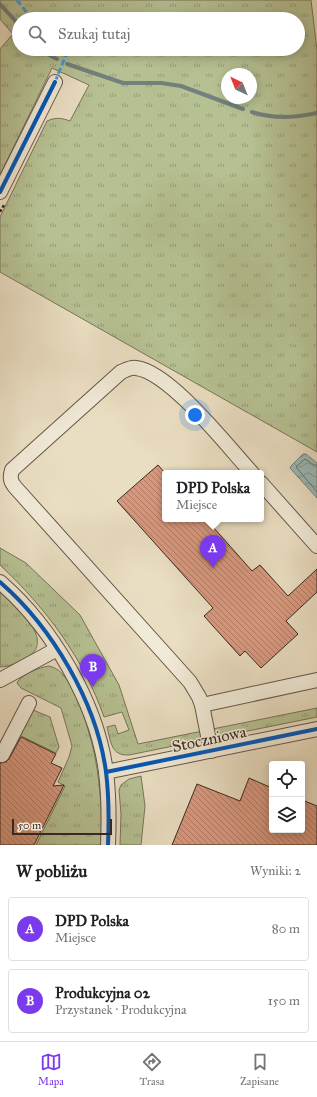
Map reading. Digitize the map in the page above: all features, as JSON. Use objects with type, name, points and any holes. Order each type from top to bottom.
[{"type":"street","points":[[0,192],[55,82]]},
{"type":"street","points":[[211,751],[202,705],[190,682],[15,487],[10,481],[10,476],[12,470],[121,372],[135,368],[150,372],[169,385],[185,399],[249,470]]},
{"type":"street","points":[[264,486],[317,546]]},
{"type":"street","points":[[0,582],[25,606],[44,630],[76,682],[86,704],[96,730],[106,772],[109,821],[108,845]]},
{"type":"street","points":[[0,680],[57,649]]},
{"type":"street","points":[[202,705],[317,680]]},
{"type":"street","points":[[2,755],[29,702]]},
{"type":"street","name":"Stoczniowa","points":[[106,772],[317,729]]},
{"type":"green space","points":[[0,0],[311,0],[317,50],[317,452],[0,272],[0,217],[47,121],[59,118],[70,121],[89,85],[52,68],[0,175],[0,49],[12,35],[12,56],[305,56],[305,12],[12,12],[12,33],[0,19]]},
{"type":"green space","points":[[0,548],[26,563],[80,615],[119,685],[138,744],[317,708],[317,717],[129,755],[123,755],[115,751],[111,743],[107,727],[115,725],[118,734],[129,730],[122,712],[104,717],[86,675],[61,635],[32,598],[0,565]]},
{"type":"green space","points":[[0,591],[30,623],[36,633],[37,642],[35,651],[26,658],[17,663],[4,667],[0,667]]},
{"type":"green space","points":[[49,666],[59,670],[69,683],[76,697],[89,733],[94,751],[100,788],[101,845],[36,845],[65,786],[58,782],[72,746],[61,708],[21,688],[17,683],[22,677],[31,672]]},
{"type":"green space","points":[[33,710],[50,717],[59,747],[56,753],[19,735]]},
{"type":"green space","points":[[141,776],[145,806],[141,845],[120,845],[121,814],[119,790],[121,785],[129,779]]},
{"type":"water","points":[[303,454],[306,454],[317,463],[317,498],[290,468]]},
{"type":"building","points":[[158,465],[162,470],[162,522],[209,522],[252,571],[260,565],[288,596],[317,569],[317,592],[286,621],[298,634],[261,668],[245,651],[240,656],[204,616],[213,608],[117,501]]},
{"type":"building","points":[[21,737],[56,754],[51,763],[62,768],[53,786],[64,785],[34,845],[0,845],[0,763],[6,762],[9,759]]},
{"type":"building","points":[[249,778],[269,787],[269,833],[305,833],[305,801],[317,806],[317,845],[172,845],[197,784],[240,801]]},
{"type":"waterway","points":[[0,4],[12,17]]},
{"type":"waterway","points":[[51,56],[57,59]]},
{"type":"waterway","points":[[67,64],[123,83],[161,83],[181,86],[243,109]]},
{"type":"waterway","points":[[252,112],[276,117],[300,116],[317,113]]},
{"type":"marked path","points":[[17,0],[26,12]]},
{"type":"marked path","points":[[55,82],[66,56]]},
{"type":"cycle path","points":[[0,192],[55,82]]},
{"type":"cycle path","points":[[0,582],[19,600],[54,644],[82,693],[93,720],[101,746],[106,772],[108,790],[108,845]]},
{"type":"cycle path","points":[[106,772],[317,729]]},
{"type":"place","name":"DPD Polska","points":[[213,568]]},
{"type":"place","name":"Produkcyjna 02","points":[[93,687]]}]
